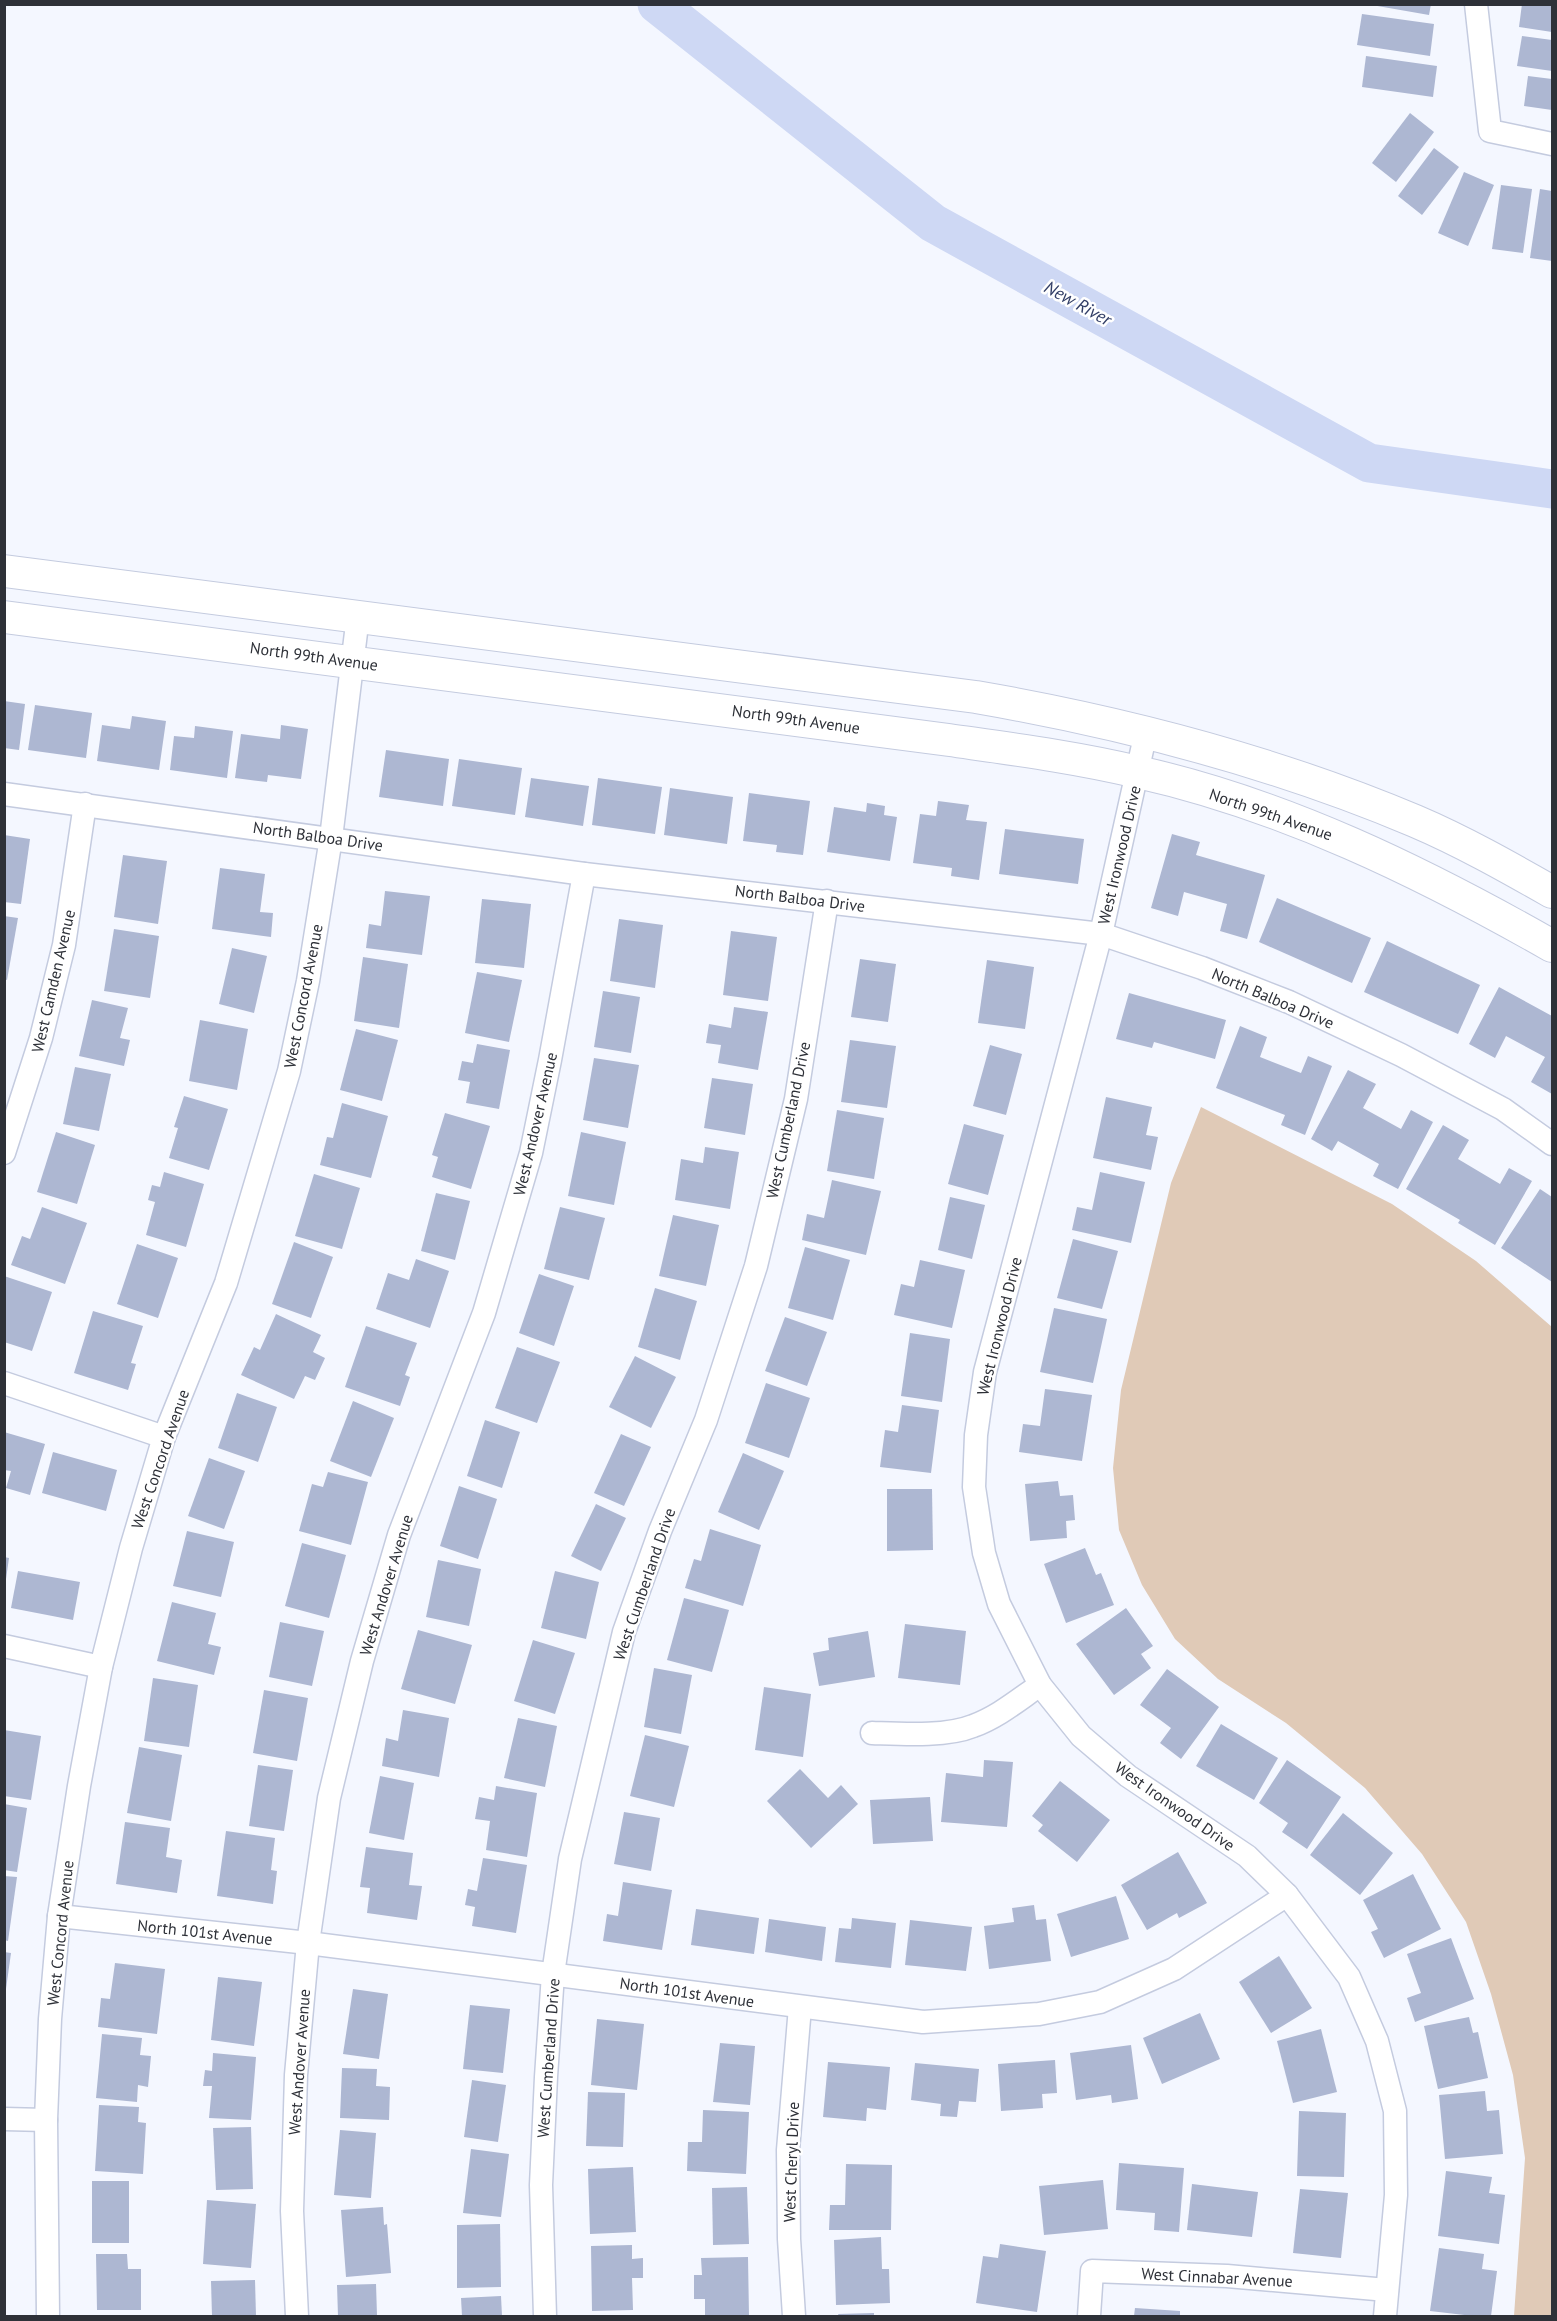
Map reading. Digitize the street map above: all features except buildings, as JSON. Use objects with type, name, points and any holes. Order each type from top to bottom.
[{"type":"main road","points":[[4,571],[976,696],[1065,712],[1146,732],[1284,773],[1407,818],[1552,892]]},
{"type":"main road","name":"North 99th Avenue","points":[[4,617],[960,741],[1058,756],[1138,772],[1214,793],[1280,815],[1343,840],[1452,891],[1552,946]]},
{"type":"street","points":[[1476,4],[1490,131],[1552,144]]},
{"type":"street","name":"West Concord Avenue","points":[[48,2316],[46,2120],[50,2019],[59,1916],[79,1786],[101,1667],[131,1548],[164,1437],[226,1282],[289,1071],[308,981],[331,838],[358,616]]},
{"type":"street","name":"West Ironwood Drive","points":[[1146,732],[1101,934],[985,1372],[976,1435],[974,1487],[984,1553],[999,1604],[1040,1685],[1082,1736],[1128,1776],[1247,1856],[1287,1895],[1349,1977],[1377,2041],[1395,2111],[1396,2195],[1385,2316]]},
{"type":"street","name":"North Balboa Drive","points":[[4,794],[584,874],[1101,934],[1202,968],[1299,1007],[1401,1055],[1503,1109],[1552,1144]]},
{"type":"street","name":"West Camden Avenue","points":[[4,1153],[41,1038],[64,945],[85,804]]},
{"type":"street","name":"West Andover Avenue","points":[[297,2316],[292,2211],[296,2075],[308,1943],[329,1798],[362,1661],[399,1535],[484,1313],[531,1153],[584,874]]},
{"type":"street","name":"West Cumberland Drive","points":[[545,2316],[541,2185],[553,1974],[570,1859],[624,1632],[660,1531],[706,1420],[756,1266],[796,1100],[827,901]]},
{"type":"street","points":[[4,1383],[164,1437]]},
{"type":"street","points":[[4,1646],[101,1667]]},
{"type":"street","points":[[872,1733],[921,1735],[971,1727],[1004,1711],[1040,1685]]},
{"type":"street","name":"North 101st Avenue","points":[[59,1916],[308,1943],[923,2022],[1039,2014],[1100,2002],[1174,1969],[1287,1895]]},
{"type":"street","name":"West Cheryl Drive","points":[[794,2316],[789,2239],[788,2150],[800,2007]]},
{"type":"street","points":[[4,2119],[46,2120]]},
{"type":"street","name":"West Cinnabar Avenue","points":[[1089,2316],[1092,2271],[1227,2276],[1387,2290]]},
{"type":"shaded area","points":[[1201,1107],[1392,1204],[1476,1261],[1552,1327],[1552,2316],[1514,2316],[1525,2158],[1513,2075],[1491,1994],[1466,1922],[1422,1854],[1365,1788],[1286,1723],[1218,1679],[1175,1639],[1142,1585],[1119,1530],[1113,1468],[1121,1390],[1171,1183]]},
{"type":"waterway","name":"New River","points":[[657,4],[933,223],[1369,463],[1552,489]]}]
